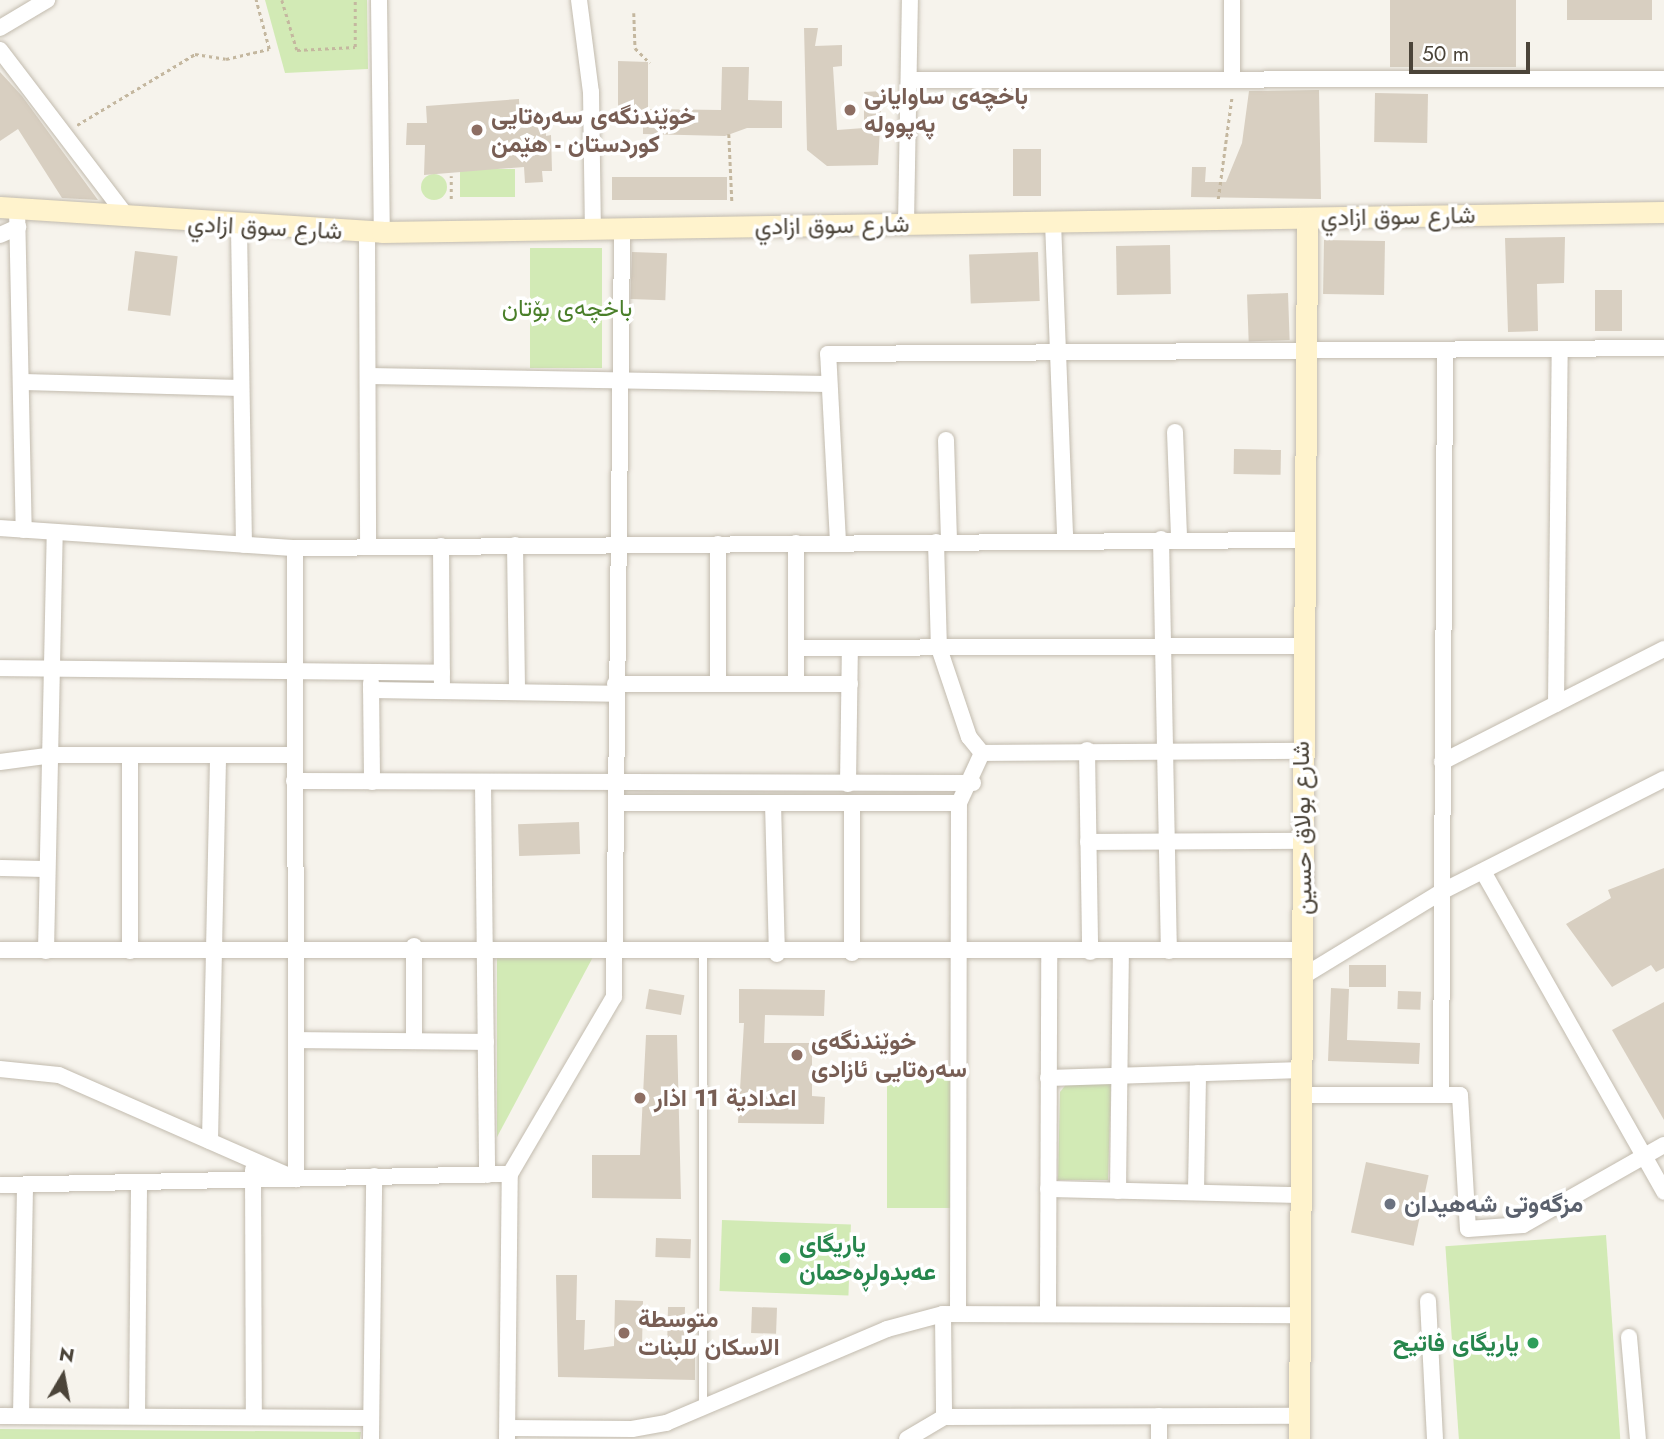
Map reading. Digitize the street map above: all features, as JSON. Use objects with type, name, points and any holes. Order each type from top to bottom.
[{"type":"street","points":[[0,28],[47,0]]},
{"type":"street","points":[[368,546],[369,376],[375,232],[379,0]]},
{"type":"street","points":[[579,0],[592,92],[593,229]]},
{"type":"street","points":[[906,224],[910,0]]},
{"type":"street","points":[[1232,0],[1232,77]]},
{"type":"street","points":[[0,50],[128,218]]},
{"type":"street","points":[[909,80],[1232,77],[1664,79]]},
{"type":"street","name":"شارع سوق ازادي","points":[[12,214],[375,232],[1664,212]]},
{"type":"street","points":[[0,235],[12,214]]},
{"type":"street","points":[[12,214],[24,382],[24,530]]},
{"type":"street","name":"شارع بولاق حسين","points":[[1299,1439],[1303,950],[1301,646],[1307,218]]},
{"type":"street","points":[[1053,222],[1065,539]]},
{"type":"street","points":[[239,227],[244,544]]},
{"type":"street","points":[[622,228],[614,689],[617,949],[614,997],[510,1174],[507,1434],[632,1434],[887,1329],[951,1313],[1299,1315]]},
{"type":"street","points":[[838,542],[828,354],[1058,350],[1445,351],[1664,348]]},
{"type":"street","points":[[1556,704],[1559,349]]},
{"type":"street","points":[[1441,1095],[1445,351]]},
{"type":"street","points":[[369,376],[828,384]]},
{"type":"street","points":[[24,382],[240,388]]},
{"type":"street","points":[[1175,432],[1179,538]]},
{"type":"street","points":[[946,440],[939,648],[969,737],[982,753]]},
{"type":"street","points":[[0,528],[295,548],[1179,538],[1302,540]]},
{"type":"street","points":[[46,951],[46,869],[55,669],[55,533]]},
{"type":"street","points":[[1161,539],[1169,951]]},
{"type":"street","points":[[796,543],[796,683]]},
{"type":"street","points":[[718,544],[718,684]]},
{"type":"street","points":[[515,545],[517,692]]},
{"type":"street","points":[[441,546],[442,691]]},
{"type":"street","points":[[295,548],[299,671],[294,755],[298,948],[296,1179]]},
{"type":"street","points":[[796,648],[1301,646]]},
{"type":"street","points":[[848,784],[850,649]]},
{"type":"street","points":[[1442,762],[1664,649]]},
{"type":"street","points":[[0,668],[442,673]]},
{"type":"street","points":[[371,672],[372,782]]},
{"type":"street","points":[[371,690],[517,692],[718,684],[850,684]]},
{"type":"street","points":[[982,753],[1087,750],[1301,751]]},
{"type":"street","points":[[1087,750],[1090,952]]},
{"type":"street","points":[[943,1417],[951,1313],[960,953],[959,803],[973,783],[982,753]]},
{"type":"street","points":[[0,762],[53,755],[294,755]]},
{"type":"street","points":[[130,757],[130,951]]},
{"type":"street","points":[[210,1141],[218,757]]},
{"type":"street","points":[[1302,977],[1441,892],[1485,874],[1664,779]]},
{"type":"street","points":[[294,781],[973,783]]},
{"type":"street","points":[[483,782],[487,1175]]},
{"type":"street","points":[[616,803],[959,803]]},
{"type":"street","points":[[773,803],[777,954]]},
{"type":"street","points":[[852,803],[852,953]]},
{"type":"street","points":[[1088,842],[1303,841]]},
{"type":"street","points":[[0,868],[46,869]]},
{"type":"street","points":[[1485,874],[1640,1159],[1664,1192]]},
{"type":"street","points":[[414,946],[414,1041]]},
{"type":"street","points":[[0,950],[130,951],[414,946],[777,954],[1303,950]]},
{"type":"street","points":[[1118,1191],[1121,951]]},
{"type":"street","points":[[1048,1313],[1049,952]]},
{"type":"street","points":[[297,1040],[486,1042]]},
{"type":"street","points":[[0,1069],[59,1075],[296,1179]]},
{"type":"street","points":[[1048,1078],[1302,1070]]},
{"type":"street","points":[[1196,1191],[1198,1073]]},
{"type":"street","points":[[1301,1095],[1460,1095],[1468,1229],[1522,1225],[1664,1145]]},
{"type":"street","points":[[254,1160],[254,1417]]},
{"type":"street","points":[[0,1185],[510,1174]]},
{"type":"street","points":[[371,1439],[374,1176]]},
{"type":"street","points":[[137,1416],[139,1182]]},
{"type":"street","points":[[21,1416],[25,1185]]},
{"type":"street","points":[[1048,1189],[1301,1195]]},
{"type":"street","points":[[1428,1301],[1435,1439]]},
{"type":"street","points":[[1629,1337],[1638,1439]]},
{"type":"street","points":[[0,1416],[371,1418]]},
{"type":"street","points":[[1159,1416],[1159,1439]]},
{"type":"street","points":[[908,1439],[943,1417],[1300,1416]]},
{"type":"lane","points":[[703,1407],[704,953]]},
{"type":"path","points":[[65,133],[195,54],[226,59],[269,49],[256,0]]},
{"type":"path","points":[[282,0],[297,50],[355,47],[355,0]]},
{"type":"path","points":[[634,13],[635,48],[650,63]]},
{"type":"path","points":[[1213,219],[1230,144],[1232,77]]},
{"type":"path","points":[[729,134],[732,201]]},
{"type":"path","points":[[451,199],[452,176]]},
{"type":"green space","points":[[265,0],[367,0],[368,69],[285,73]]},
{"type":"green space","points":[[460,169],[515,169],[515,197],[460,197]]},
{"type":"green space","points":[[434,174],[443,178],[447,187],[443,196],[434,200],[425,196],[421,187],[425,178]]},
{"type":"green space","name":"باخچەی بۆتان","points":[[530,248],[602,248],[602,368],[530,368]]},
{"type":"green space","points":[[497,957],[593,957],[497,1137]]},
{"type":"green space","points":[[887,1075],[953,1075],[953,1208],[887,1208]]},
{"type":"green space","points":[[1068,1082],[1111,1082],[1108,1180],[1058,1180],[1060,1092]]},
{"type":"green space","name":"یاریگای عەبدولڕەحمان","points":[[722,1220],[851,1225],[848,1295],[720,1291]]},
{"type":"green space","name":"یاریگای فاتیح","points":[[1606,1235],[1620,1439],[1459,1439],[1445,1246]]},
{"type":"green space","points":[[0,1429],[361,1432],[360,1439],[0,1439]]},
{"type":"building","points":[[1390,0],[1516,0],[1516,67],[1390,67]]},
{"type":"building","points":[[1567,0],[1652,0],[1652,20],[1567,20]]},
{"type":"building","points":[[804,28],[818,28],[815,46],[842,45],[842,66],[833,67],[837,130],[864,128],[864,92],[882,91],[878,165],[827,166],[807,150]]},
{"type":"building","points":[[618,61],[648,62],[648,109],[721,110],[722,67],[749,67],[748,100],[782,101],[782,128],[747,128],[725,136],[643,134],[643,123],[618,123]]},
{"type":"building","points":[[0,72],[22,96],[98,200],[62,198],[18,129],[0,141]]},
{"type":"building","points":[[1319,90],[1321,199],[1191,197],[1192,167],[1206,167],[1205,182],[1226,182],[1242,143],[1249,91]]},
{"type":"building","points":[[1375,93],[1428,94],[1427,143],[1374,142]]},
{"type":"building","points":[[519,99],[520,123],[546,123],[546,136],[551,135],[552,171],[542,171],[543,182],[525,183],[524,167],[424,175],[425,145],[406,145],[407,123],[427,123],[426,106]]},
{"type":"building","points":[[1013,149],[1041,149],[1041,196],[1013,196]]},
{"type":"building","points":[[612,177],[727,177],[727,200],[612,200]]},
{"type":"building","points":[[1565,237],[1564,283],[1537,284],[1538,331],[1508,332],[1505,238]]},
{"type":"building","points":[[1324,240],[1385,241],[1384,295],[1323,294]]},
{"type":"building","points":[[1170,245],[1171,294],[1117,295],[1116,246]]},
{"type":"building","points":[[135,251],[178,256],[170,316],[128,311]]},
{"type":"building","points":[[632,252],[667,253],[665,300],[630,299]]},
{"type":"building","points":[[1038,252],[1040,301],[971,303],[969,254]]},
{"type":"building","points":[[1595,290],[1622,290],[1622,331],[1595,331]]},
{"type":"building","points":[[1288,293],[1290,340],[1249,341],[1247,294]]},
{"type":"building","points":[[1234,449],[1281,450],[1281,475],[1234,474]]},
{"type":"building","points":[[579,822],[580,854],[519,856],[518,824]]},
{"type":"building","points":[[1664,868],[1664,968],[1656,972],[1651,965],[1612,987],[1566,924],[1611,898],[1608,890]]},
{"type":"building","points":[[1349,965],[1386,965],[1386,987],[1349,987]]},
{"type":"building","points":[[1331,988],[1349,989],[1347,1040],[1420,1043],[1419,1064],[1328,1061]]},
{"type":"building","points":[[649,989],[684,995],[681,1015],[646,1009]]},
{"type":"building","points":[[739,989],[825,990],[824,1016],[765,1015],[764,1043],[812,1043],[812,1096],[825,1097],[824,1124],[738,1123],[744,1023],[739,1023]]},
{"type":"building","points":[[1398,991],[1421,992],[1420,1010],[1397,1009]]},
{"type":"building","points":[[1664,1002],[1664,1120],[1612,1030]]},
{"type":"building","points":[[646,1035],[677,1035],[681,1199],[592,1198],[592,1155],[640,1155]]},
{"type":"building","name":"مزگەوتی شەهیدان","points":[[1366,1162],[1429,1175],[1414,1246],[1351,1232]]},
{"type":"building","points":[[656,1238],[691,1239],[690,1258],[655,1257]]},
{"type":"building","points":[[556,1275],[577,1275],[576,1320],[585,1320],[584,1350],[614,1346],[615,1300],[643,1301],[642,1347],[667,1348],[668,1307],[685,1307],[684,1339],[695,1339],[695,1380],[558,1377]]},
{"type":"building","points":[[752,1307],[777,1308],[776,1334],[751,1333]]},
{"type":"place","name":"باخچەی ساوایانی پەپوولە","points":[[850,110]]},
{"type":"place","name":"خوێندنگەی سەرەتایی کوردستان - هێمن","points":[[477,130]]},
{"type":"place","name":"خوێندنگەی سەرەتایی ئازادی","points":[[797,1055]]},
{"type":"place","name":"اعدادية 11 اذار","points":[[640,1098]]},
{"type":"place","name":"مزگەوتی شەهیدان","points":[[1390,1204]]},
{"type":"place","name":"یاریگای عەبدولڕەحمان","points":[[785,1258]]},
{"type":"place","name":"متوسطة الاسكان للبنات","points":[[624,1333]]},
{"type":"place","name":"یاریگای فاتیح","points":[[1533,1343]]}]
